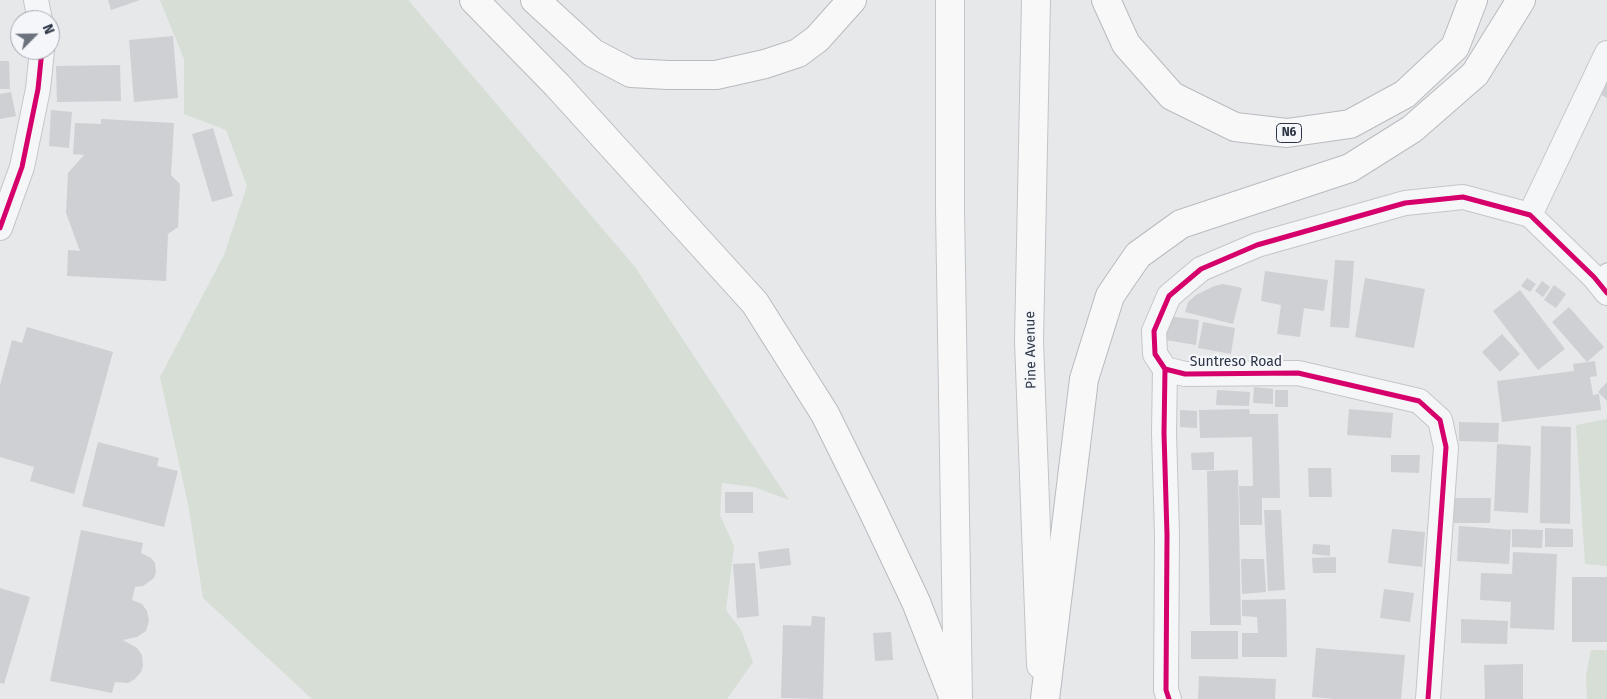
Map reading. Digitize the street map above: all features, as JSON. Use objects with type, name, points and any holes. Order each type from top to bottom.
[{"type":"main road","points":[[474,0],[557,85],[755,303],[825,414],[916,602],[954,699]]},
{"type":"main road","points":[[535,0],[593,53],[631,73],[716,76],[765,64],[798,53],[817,39],[852,0]]},
{"type":"main road","points":[[950,0],[950,209],[958,699]]},
{"type":"main road","name":"Pine Avenue","points":[[1036,0],[1029,341],[1044,699]]},
{"type":"main road","name":"N6","points":[[1106,0],[1126,44],[1172,96],[1235,127],[1287,133],[1350,124],[1405,94],[1455,47],[1473,0]]},
{"type":"main road","points":[[1044,699],[1084,379],[1110,296],[1120,281],[1138,255],[1181,224],[1350,168],[1412,129],[1475,74],[1521,0]]},
{"type":"street","points":[[1530,215],[1607,53]]},
{"type":"street","points":[[0,228],[22,167],[38,89],[41,60]]},
{"type":"street","points":[[1169,699],[1166,690],[1165,369],[1155,354],[1154,331],[1169,296],[1201,269],[1257,245],[1405,203],[1463,198],[1530,215],[1603,280]]},
{"type":"street","name":"Suntreso Road","points":[[1165,369],[1185,374],[1298,373],[1419,401],[1440,420],[1446,447],[1428,699]]},
{"type":"shaded area","points":[[160,0],[408,0],[635,267],[789,500],[754,487],[722,483],[720,515],[734,546],[726,610],[741,630],[753,662],[727,699],[312,699],[203,598],[188,504],[160,377],[224,255],[247,186],[226,130],[184,114],[184,59]]},
{"type":"shaded area","points":[[1607,419],[1607,566],[1585,564],[1576,425]]},
{"type":"shaded area","points":[[1591,650],[1607,650],[1607,699],[1587,699],[1586,676]]},
{"type":"building","points":[[108,0],[140,0],[111,10]]},
{"type":"building","points":[[173,36],[178,98],[134,102],[129,40]]},
{"type":"building","points":[[0,61],[9,61],[10,89],[0,89]]},
{"type":"building","points":[[120,65],[121,101],[57,102],[56,66]]},
{"type":"building","points":[[1607,79],[1607,98],[1596,92]]},
{"type":"building","points":[[11,92],[16,116],[0,119],[0,94]]},
{"type":"building","points":[[51,110],[72,112],[69,148],[49,146]]},
{"type":"building","points":[[101,119],[174,123],[171,175],[180,184],[178,227],[168,234],[166,281],[67,276],[68,250],[80,251],[66,213],[68,173],[84,155],[73,154],[75,123],[101,124]]},
{"type":"building","points":[[213,128],[233,196],[212,202],[192,134]]},
{"type":"building","points":[[1335,260],[1354,261],[1349,328],[1330,327]]},
{"type":"building","points":[[1265,271],[1328,280],[1324,311],[1304,308],[1300,337],[1277,334],[1281,305],[1261,301]]},
{"type":"building","points":[[1365,278],[1425,289],[1414,348],[1355,337]]},
{"type":"building","points":[[1527,278],[1536,284],[1530,292],[1521,286]]},
{"type":"building","points":[[1542,281],[1550,287],[1543,297],[1535,291]]},
{"type":"building","points":[[1223,284],[1242,288],[1233,324],[1185,312],[1188,302],[1196,295],[1214,286]]},
{"type":"building","points":[[1554,285],[1566,294],[1556,308],[1544,300]]},
{"type":"building","points":[[1520,290],[1565,349],[1538,370],[1493,311]]},
{"type":"building","points":[[1569,307],[1604,347],[1587,362],[1552,322]]},
{"type":"building","points":[[1168,316],[1199,320],[1196,345],[1165,340]]},
{"type":"building","points":[[1203,322],[1235,328],[1231,354],[1198,348]]},
{"type":"building","points":[[27,327],[113,352],[74,494],[30,481],[34,467],[0,457],[0,385],[12,340],[22,343]]},
{"type":"building","points":[[1502,334],[1520,354],[1500,372],[1482,352]]},
{"type":"building","points":[[1595,361],[1597,376],[1590,377],[1593,395],[1599,394],[1601,410],[1502,422],[1497,381],[1574,371],[1573,364]]},
{"type":"building","points":[[1607,382],[1607,401],[1598,392]]},
{"type":"building","points":[[1254,387],[1273,389],[1273,404],[1253,403]]},
{"type":"building","points":[[1217,390],[1250,392],[1249,406],[1216,405]]},
{"type":"building","points":[[1275,390],[1288,390],[1288,407],[1275,407]]},
{"type":"building","points":[[1249,409],[1250,414],[1278,414],[1280,498],[1262,498],[1262,525],[1240,525],[1239,486],[1253,486],[1252,437],[1200,438],[1199,410]]},
{"type":"building","points":[[1349,409],[1393,413],[1391,438],[1347,435]]},
{"type":"building","points":[[1180,410],[1197,411],[1197,428],[1180,427]]},
{"type":"building","points":[[1459,422],[1499,423],[1498,442],[1459,441]]},
{"type":"building","points":[[1541,426],[1571,427],[1570,524],[1540,523]]},
{"type":"building","points":[[98,442],[159,458],[157,466],[178,471],[164,527],[82,506]]},
{"type":"building","points":[[1497,444],[1531,446],[1528,513],[1494,511]]},
{"type":"building","points":[[1214,452],[1214,470],[1192,470],[1191,453]]},
{"type":"building","points":[[1391,455],[1420,455],[1419,473],[1391,472]]},
{"type":"building","points":[[1308,468],[1331,468],[1332,497],[1309,497]]},
{"type":"building","points":[[1238,470],[1241,625],[1210,625],[1207,471]]},
{"type":"building","points":[[725,492],[753,492],[753,513],[725,513]]},
{"type":"building","points":[[1454,498],[1491,498],[1490,523],[1454,523]]},
{"type":"building","points":[[1264,510],[1281,510],[1285,590],[1268,591]]},
{"type":"building","points":[[1459,526],[1511,530],[1509,564],[1457,561]]},
{"type":"building","points":[[1545,528],[1573,529],[1573,547],[1545,547]]},
{"type":"building","points":[[1392,529],[1425,532],[1422,567],[1388,563]]},
{"type":"building","points":[[1512,529],[1543,530],[1542,548],[1512,547]]},
{"type":"building","points":[[81,530],[143,543],[141,553],[151,558],[155,563],[156,572],[154,578],[143,586],[135,587],[132,600],[142,604],[147,611],[149,621],[146,631],[137,637],[123,640],[137,648],[142,655],[143,666],[135,679],[128,683],[115,682],[112,693],[50,681]]},
{"type":"building","points":[[1313,544],[1330,545],[1330,556],[1312,554]]},
{"type":"building","points":[[789,548],[791,565],[760,569],[758,552]]},
{"type":"building","points":[[1513,552],[1557,554],[1554,630],[1510,628],[1511,602],[1480,600],[1481,573],[1512,574]]},
{"type":"building","points":[[1336,557],[1336,573],[1313,573],[1312,558]]},
{"type":"building","points":[[1241,559],[1264,559],[1266,592],[1242,594]]},
{"type":"building","points":[[755,563],[759,616],[737,618],[733,564]]},
{"type":"building","points":[[1572,577],[1607,577],[1607,642],[1572,642]]},
{"type":"building","points":[[0,588],[30,597],[4,684],[0,683]]},
{"type":"building","points":[[1384,589],[1414,593],[1410,622],[1380,618]]},
{"type":"building","points":[[1286,599],[1287,657],[1242,657],[1242,633],[1258,633],[1257,617],[1242,616],[1242,600]]},
{"type":"building","points":[[812,616],[825,617],[823,699],[781,698],[783,625],[811,626]]},
{"type":"building","points":[[1461,619],[1508,621],[1507,644],[1461,643]]},
{"type":"building","points":[[1191,631],[1238,631],[1238,659],[1191,659]]},
{"type":"building","points":[[891,632],[893,660],[875,661],[873,633]]},
{"type":"building","points":[[1316,648],[1405,655],[1401,699],[1312,697]]},
{"type":"building","points":[[1523,664],[1523,699],[1485,699],[1484,665]]},
{"type":"building","points":[[1199,676],[1276,679],[1275,699],[1198,699]]},
{"type":"cycle path","points":[[0,228],[22,167],[38,89],[41,60]]},
{"type":"cycle path","points":[[1428,699],[1446,447],[1440,420],[1419,401],[1298,373],[1185,374],[1165,369],[1155,354],[1154,331],[1169,296],[1201,269],[1257,245],[1405,203],[1463,197],[1530,215],[1594,277],[1607,293]]},
{"type":"cycle path","points":[[1165,369],[1166,690],[1169,699]]}]
